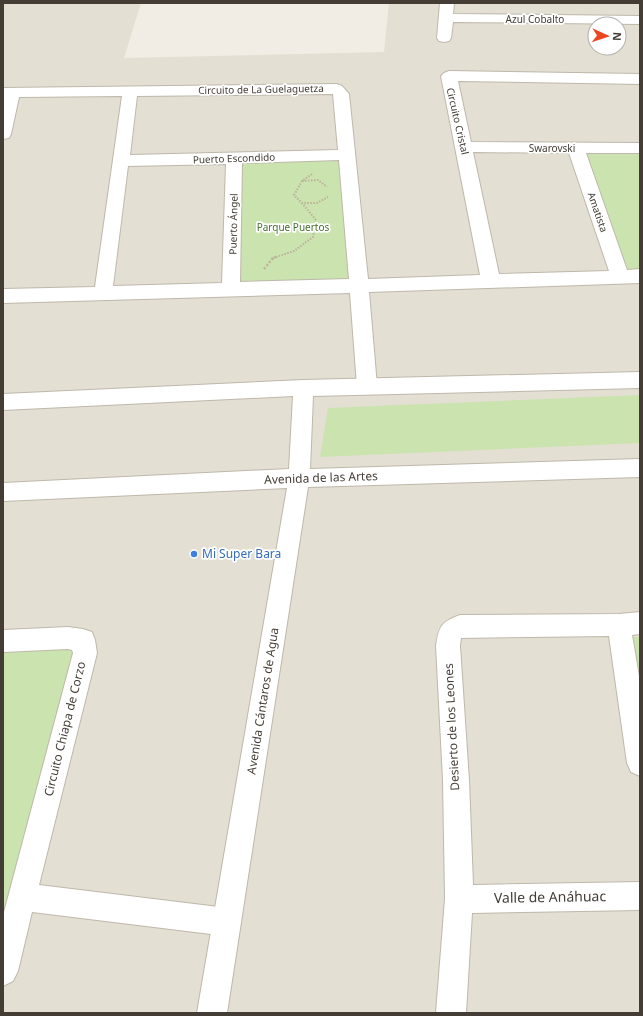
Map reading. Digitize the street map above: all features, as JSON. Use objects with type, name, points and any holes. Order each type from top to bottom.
[{"type":"street","points":[[444,38],[447,3]]},
{"type":"street","points":[[546,3],[547,19]]},
{"type":"street","name":"Azul Cobalto","points":[[446,18],[640,20]]},
{"type":"street","name":"Circuito Cristal","points":[[491,282],[449,76],[640,79]]},
{"type":"street","name":"Circuito de La Guelaguetza","points":[[8,93],[81,91],[337,90],[341,94],[339,155],[360,287],[367,386]]},
{"type":"street","points":[[103,294],[130,91]]},
{"type":"street","points":[[3,134],[8,93]]},
{"type":"street","name":"Swarovski","points":[[464,147],[640,148]]},
{"type":"street","name":"Amatista","points":[[576,148],[620,277]]},
{"type":"street","name":"Puerto Escondido","points":[[121,162],[339,155]]},
{"type":"street","name":"Puerto Ángel","points":[[234,158],[240,290]]},
{"type":"street","points":[[3,296],[360,287],[430,283],[640,276]]},
{"type":"street","points":[[3,402],[303,388],[640,380]]},
{"type":"street","name":"Avenida Cántaros de Agua","points":[[212,1013],[299,478],[303,388]]},
{"type":"street","name":"Avenida de las Artes","points":[[3,492],[299,478],[640,468]]},
{"type":"street","points":[[630,624],[640,763]]},
{"type":"street","name":"Desierto de los Leones","points":[[451,1013],[459,898],[456,780],[448,646],[450,632],[460,626],[630,624]]},
{"type":"street","name":"Circuito Chiapa de Corzo","points":[[3,641],[68,638],[83,640],[85,653],[3,971]]},
{"type":"street","name":"Valle de Anáhuac","points":[[459,898],[640,896]]},
{"type":"street","points":[[22,897],[227,922]]},
{"type":"path","points":[[240,290],[273,258],[294,250],[313,237],[316,220],[294,195],[302,181],[339,155]]},
{"type":"path","points":[[302,181],[318,180],[329,188],[328,198],[317,203],[302,203]]},
{"type":"shaded area","points":[[3,3],[141,3],[124,58],[384,52],[389,3],[640,3],[640,1013],[3,1013]]},
{"type":"green space","points":[[585,150],[640,150],[640,272],[625,273]]},
{"type":"green space","name":"Parque Puertos","points":[[342,158],[356,285],[234,288],[236,161]]},
{"type":"green space","points":[[640,395],[640,443],[320,457],[328,408]]},
{"type":"green space","points":[[630,637],[640,637],[640,702]]},
{"type":"green space","points":[[75,647],[3,941],[3,648]]},
{"type":"place","name":"Mi Super Bara","points":[[194,554]]}]
